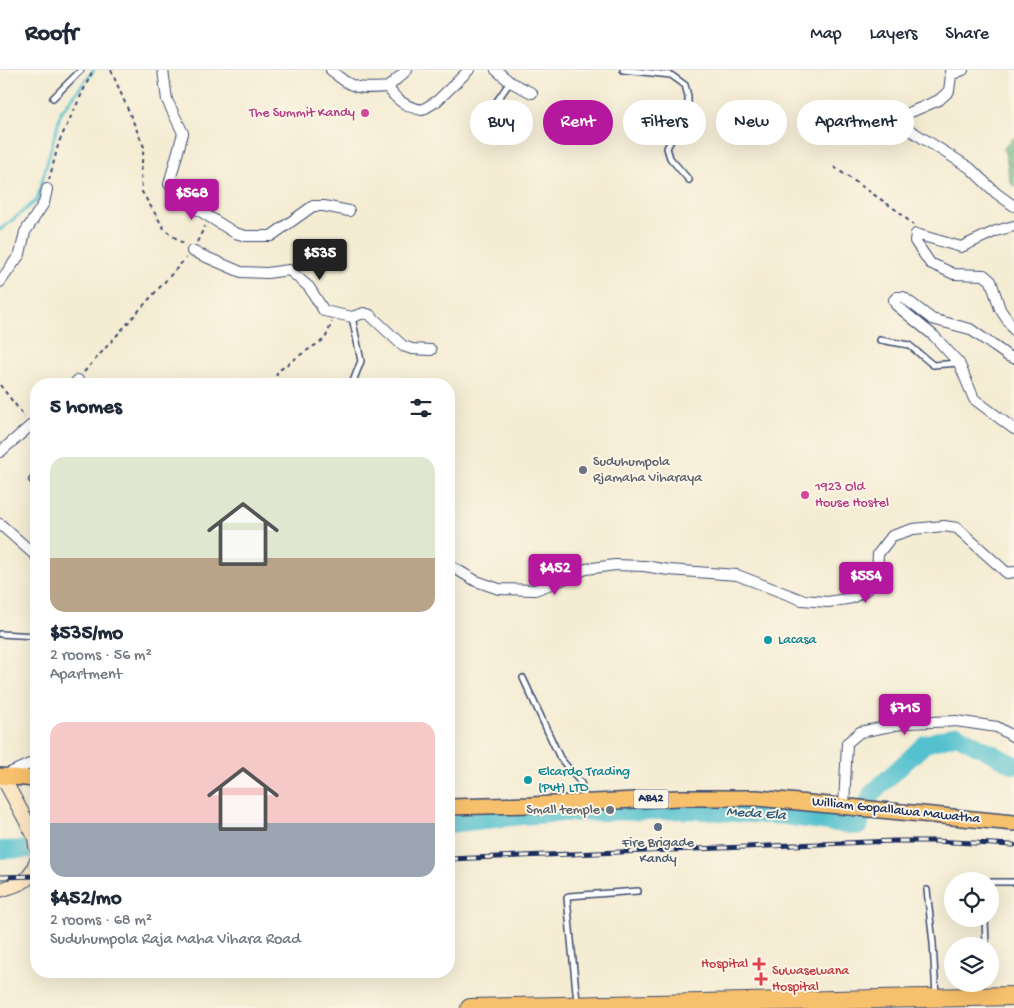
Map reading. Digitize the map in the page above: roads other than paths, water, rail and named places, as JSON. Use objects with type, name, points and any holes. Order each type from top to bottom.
[{"type":"highway","points":[[470,1008],[578,1005],[835,1004],[870,1003],[936,996],[1014,996]]},
{"type":"main road","points":[[1,776],[30,778]]},
{"type":"main road","name":"William Gopallawa Mawatha","points":[[455,806],[718,798],[785,800],[1014,823]]},
{"type":"street","points":[[163,70],[167,100],[183,132],[169,184],[184,202],[235,232],[246,236],[271,236],[313,206],[324,206],[349,211]]},
{"type":"street","points":[[331,70],[342,80],[362,89],[388,87],[407,70]]},
{"type":"street","points":[[388,87],[394,98],[411,108],[422,110],[437,101],[469,70]]},
{"type":"street","points":[[496,70],[510,82],[532,93]]},
{"type":"street","points":[[964,70],[951,73],[949,91],[939,100],[904,115],[902,122],[905,127],[970,168],[996,193],[1014,206]]},
{"type":"street","points":[[0,282],[20,254],[24,232],[44,203],[47,189]]},
{"type":"street","points":[[1014,226],[996,231],[961,247],[916,234],[914,241],[930,263],[954,274],[984,275],[991,281],[1000,309],[1014,330]]},
{"type":"street","points":[[192,250],[241,272],[267,273],[289,270],[309,287],[324,311],[352,316],[364,313],[370,315],[403,346],[412,349],[431,350]]},
{"type":"street","points":[[1014,358],[1008,356],[970,329],[932,319],[903,297],[897,297],[894,300],[896,305],[934,336],[959,363],[974,399],[1014,429]]},
{"type":"street","points":[[0,452],[30,426]]},
{"type":"street","points":[[0,524],[30,551]]},
{"type":"street","points":[[455,566],[476,581],[499,589],[535,590],[586,568],[615,565],[737,574],[802,600],[828,602],[852,598],[873,584],[877,574],[878,554],[892,536],[912,530],[944,526],[957,528],[1007,572],[1014,572]]},
{"type":"street","points":[[848,807],[847,743],[860,732],[906,723],[956,721],[997,727],[1014,737]]},
{"type":"street","points":[[30,764],[1,776],[30,830]]},
{"type":"street","points":[[0,890],[22,882],[30,877]]},
{"type":"lane","points":[[53,98],[81,70]]},
{"type":"lane","points":[[623,70],[671,75],[685,85],[688,96],[688,109],[667,148],[670,158],[689,180]]},
{"type":"lane","points":[[498,100],[510,82]]},
{"type":"lane","points":[[352,316],[361,361],[354,378]]},
{"type":"lane","points":[[880,340],[909,345],[933,365],[959,363]]},
{"type":"lane","points":[[0,634],[30,636]]},
{"type":"lane","points":[[523,678],[560,758],[581,783],[586,802]]},
{"type":"lane","points":[[999,882],[1014,882]]},
{"type":"lane","points":[[927,890],[934,943],[936,996]]},
{"type":"lane","points":[[578,1005],[566,898],[638,891]]},
{"type":"waterway","points":[[0,230],[37,200],[61,112],[94,70]]},
{"type":"waterway","name":"Meda Ela","points":[[455,823],[563,813],[689,810],[784,816],[859,826],[871,794],[925,744],[957,735],[1014,765]]},
{"type":"waterway","name":"Meda Ela","points":[[0,850],[30,849]]},
{"type":"railway","points":[[455,859],[894,841],[1014,845]]},
{"type":"railway","points":[[0,877],[30,876]]},
{"type":"place","name":"The Summit Kandy","points":[[365,113]]},
{"type":"place","name":"Suduhumpola Rjamaha Viharaya","points":[[583,470]]},
{"type":"place","name":"1923 Old House Hostel","points":[[805,495]]},
{"type":"place","name":"Lacasa","points":[[768,640]]},
{"type":"place","name":"Elcardo Trading (Pvt) LTD","points":[[528,780]]},
{"type":"place","name":"Small temple","points":[[610,810]]},
{"type":"place","name":"Fire Brigade Kandy","points":[[658,827]]},
{"type":"place","name":"Hospital","points":[[759,964]]},
{"type":"place","name":"Suwasewana Hospital","points":[[761,979]]}]
